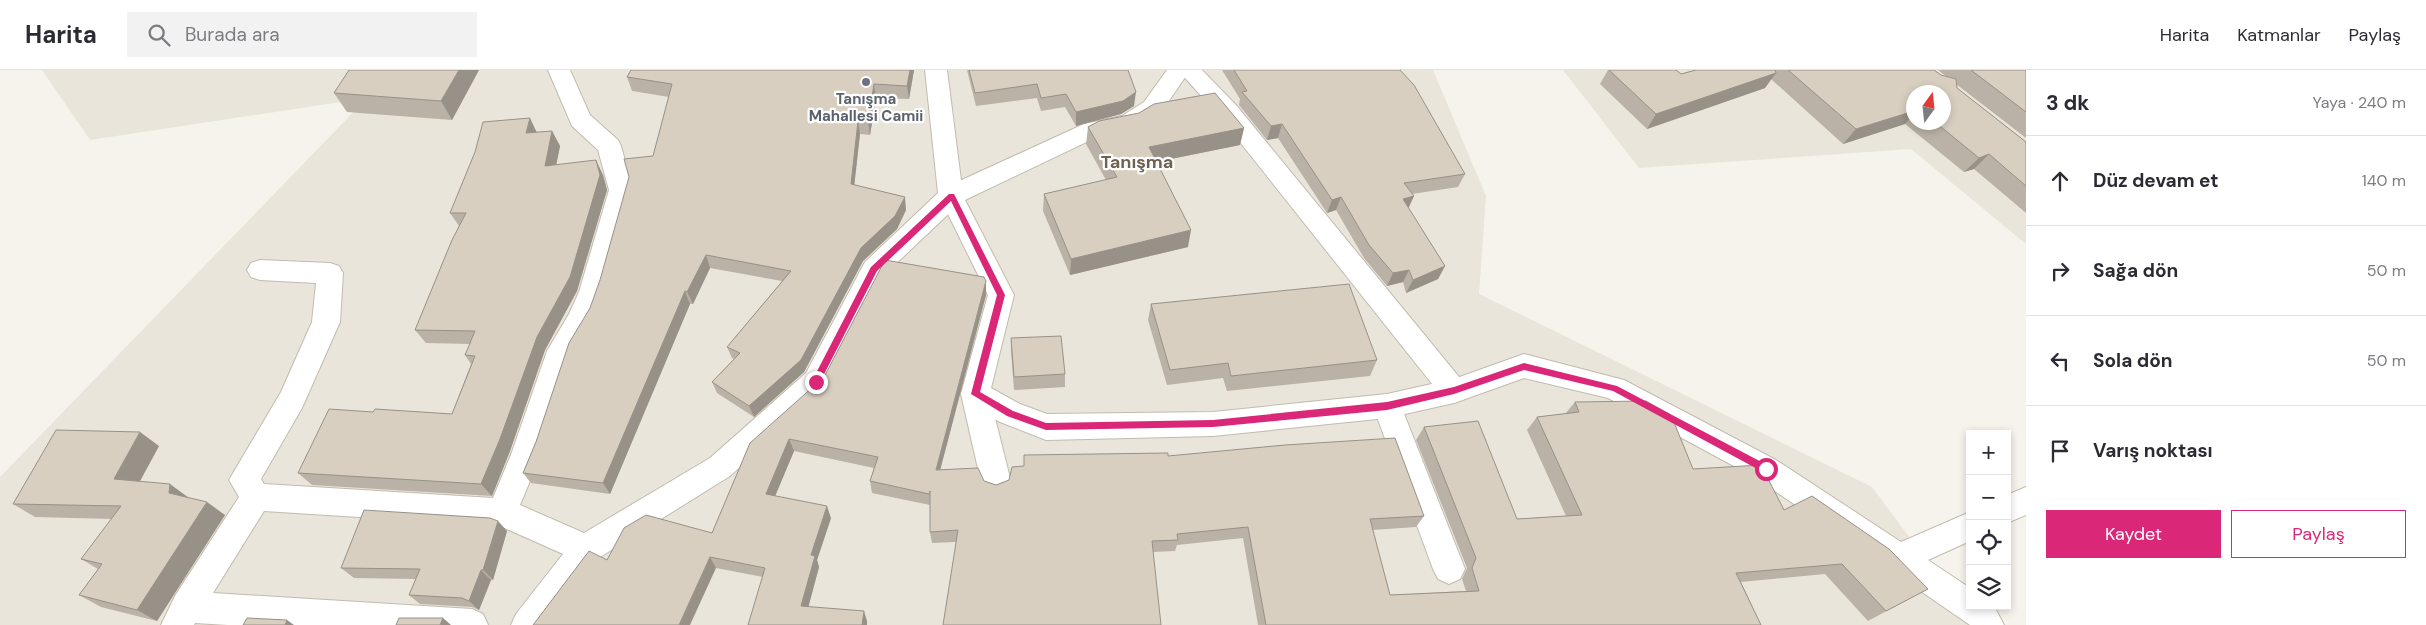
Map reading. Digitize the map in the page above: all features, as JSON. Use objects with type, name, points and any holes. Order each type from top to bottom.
[{"type":"street","points":[[502,512],[527,452],[561,351],[581,320],[592,292],[621,190],[609,146],[580,120],[559,70]]},
{"type":"street","points":[[936,70],[952,196],[1001,295],[975,394],[996,482]]},
{"type":"street","points":[[527,625],[586,549],[720,467],[816,382],[874,269],[952,196],[1092,130],[1128,124],[1152,108],[1179,70]]},
{"type":"street","points":[[1189,70],[1228,111],[1454,390]]},
{"type":"street","points":[[256,497],[244,480],[292,399],[326,322],[330,273],[260,270]]},
{"type":"street","points":[[975,394],[1010,413],[1046,427],[1213,424],[1387,406],[1454,390],[1524,366],[1614,388],[1766,469],[1899,558],[1985,620]]},
{"type":"street","points":[[1387,406],[1449,569]]},
{"type":"street","points":[[256,497],[502,512],[586,549]]},
{"type":"street","points":[[181,616],[256,497]]},
{"type":"street","points":[[2011,507],[2026,501]]},
{"type":"street","points":[[1899,558],[1966,528]]},
{"type":"street","points":[[181,616],[472,625]]},
{"type":"shaded area","points":[[42,70],[1433,70],[1486,196],[1479,294],[1872,487],[1975,625],[0,625],[0,477],[367,98],[90,140]]},
{"type":"shaded area","points":[[1563,70],[2026,70],[2026,244],[1911,149],[1639,168]]},
{"type":"building","points":[[349,70],[459,70],[441,101],[334,93]]},
{"type":"building","points":[[631,70],[910,70],[907,86],[874,84],[868,121],[858,121],[851,184],[905,197],[895,216],[861,248],[801,360],[749,406],[712,382],[740,353],[727,347],[791,271],[706,255],[687,292],[685,291],[603,483],[523,473],[536,442],[569,343],[590,308],[600,280],[629,177],[624,159],[653,156],[672,84],[627,77]]},
{"type":"building","points":[[969,70],[1128,70],[1136,92],[1123,101],[1076,112],[1066,94],[1041,98],[1037,84],[975,93]]},
{"type":"building","points":[[1234,70],[1400,70],[1414,85],[1465,174],[1404,183],[1414,196],[1403,199],[1445,266],[1413,280],[1409,270],[1393,273],[1369,245],[1341,197],[1332,200],[1282,124],[1271,126],[1242,92],[1247,91]]},
{"type":"building","points":[[1609,70],[1676,70],[1681,74],[1696,70],[1775,70],[1776,73],[1656,114]]},
{"type":"building","points":[[1788,70],[1934,70],[1941,75],[1956,79],[1957,88],[2026,142],[2026,186],[1989,154],[1979,158],[1945,130],[1951,130],[1951,85],[1906,85],[1906,113],[1856,129]]},
{"type":"building","points":[[1971,70],[2026,70],[2026,112]]},
{"type":"building","points":[[1215,93],[1244,128],[1149,147],[1191,230],[1071,259],[1044,194],[1117,177],[1088,127],[1099,121],[1139,113],[1154,104]]},
{"type":"building","points":[[530,118],[526,133],[552,131],[545,166],[596,160],[600,175],[570,277],[537,337],[500,439],[481,484],[298,473],[329,409],[373,412],[375,409],[452,414],[475,356],[465,355],[475,331],[415,330],[452,240],[466,213],[450,213],[475,152],[483,122]]},
{"type":"building","points":[[885,260],[984,277],[986,281],[936,470],[978,468],[984,481],[996,485],[1009,480],[1012,467],[1024,466],[1024,455],[1168,453],[1168,456],[1285,445],[1395,438],[1424,516],[1370,519],[1390,595],[1479,591],[1472,568],[1476,558],[1424,427],[1478,421],[1517,519],[1582,515],[1537,417],[1579,412],[1575,402],[1646,401],[1671,415],[1693,469],[1761,465],[1784,510],[1812,496],[1889,549],[1928,589],[1886,611],[1842,564],[1736,573],[1761,625],[1266,625],[1248,527],[1177,534],[1178,540],[1152,541],[1161,625],[943,625],[958,530],[930,532],[930,491],[929,494],[870,481],[878,457],[789,439],[766,494],[827,506],[811,555],[815,556],[801,606],[864,611],[862,625],[748,625],[765,568],[710,557],[679,625],[533,625],[589,551],[607,560],[624,528],[646,515],[712,533],[750,443],[824,377]]},
{"type":"building","points":[[1349,284],[1377,360],[1231,376],[1228,363],[1170,370],[1151,304]]},
{"type":"building","points":[[1061,336],[1065,374],[1014,377],[1011,338]]},
{"type":"building","points":[[56,430],[140,432],[114,479],[170,484],[169,493],[207,502],[137,610],[79,595],[102,564],[81,559],[121,506],[13,504]]},
{"type":"building","points":[[364,510],[490,518],[498,521],[483,570],[481,570],[469,601],[462,598],[409,595],[420,569],[341,568]]},
{"type":"building","points":[[247,618],[287,620],[285,625],[243,625]]},
{"type":"building","points":[[399,618],[443,618],[440,625],[396,625]]},
{"type":"place","name":"Tanışma Mahallesi Camii","points":[[866,82]]},
{"type":"district","name":"Tanışma","points":[[1137,162]]},
{"type":"route","points":[[816,382],[874,269],[952,196],[1001,295],[975,394],[1010,413],[1046,427],[1213,424],[1387,406],[1454,390],[1524,366],[1614,388],[1766,469]]}]
